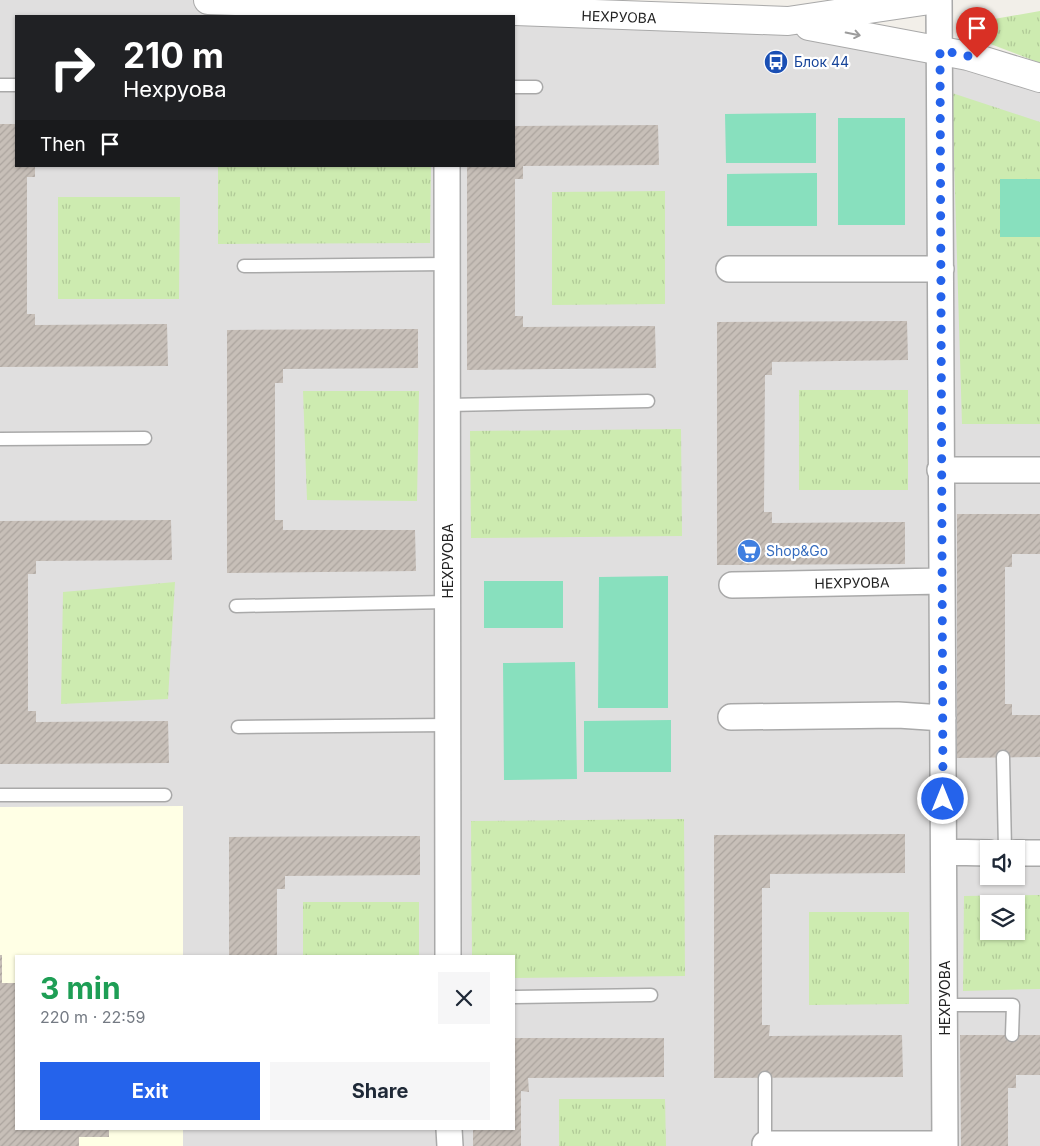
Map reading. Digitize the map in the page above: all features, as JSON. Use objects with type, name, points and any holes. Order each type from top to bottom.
[{"type":"street","name":"НЕХРУОВА","points":[[208,0],[788,21],[940,50],[995,63],[1040,78]]},
{"type":"street","name":"НЕХРУОВА","points":[[788,21],[930,0]]},
{"type":"street","name":"НЕХРУОВА","points":[[765,1145],[945,1145],[939,0]]},
{"type":"street","name":"НЕХРУОВА","points":[[447,167],[448,955]]},
{"type":"street","points":[[729,269],[941,269]]},
{"type":"street","points":[[940,470],[1040,470]]},
{"type":"street","name":"НЕХРУОВА","points":[[732,585],[942,581]]},
{"type":"street","points":[[731,717],[898,715],[943,718]]},
{"type":"street","points":[[944,852],[980,853]]},
{"type":"street","points":[[1025,853],[1040,853]]},
{"type":"street","points":[[449,1130],[450,1146]]},
{"type":"lane","points":[[0,86],[15,86]]},
{"type":"lane","points":[[515,87],[536,87]]},
{"type":"lane","points":[[244,266],[448,264]]},
{"type":"lane","points":[[448,405],[648,402]]},
{"type":"lane","points":[[0,439],[145,438]]},
{"type":"lane","points":[[236,606],[448,602]]},
{"type":"lane","points":[[238,727],[449,725]]},
{"type":"lane","points":[[1004,757],[1005,840]]},
{"type":"lane","points":[[0,795],[165,795]]},
{"type":"lane","points":[[515,998],[651,995]]},
{"type":"lane","points":[[945,1005],[1013,1005],[1012,1035]]},
{"type":"lane","points":[[764,1078],[765,1145]]},
{"type":"shaded area","points":[[0,0],[224,0],[763,21],[1040,70],[1040,1146],[0,1146]]},
{"type":"shaded area","points":[[183,806],[183,955],[15,955],[15,1130],[183,1130],[183,1146],[0,1146],[0,807]]},
{"type":"green space","points":[[1040,11],[1040,63],[967,35],[966,24]]},
{"type":"green space","points":[[952,93],[1040,122],[1040,424],[962,424]]},
{"type":"green space","points":[[816,113],[816,163],[726,163],[725,114]]},
{"type":"green space","points":[[838,118],[905,118],[905,225],[838,225]]},
{"type":"green space","points":[[218,167],[431,167],[430,243],[218,244]]},
{"type":"green space","points":[[817,173],[817,226],[727,226],[727,174]]},
{"type":"green space","points":[[1000,179],[1040,179],[1040,237],[1000,237]]},
{"type":"green space","points":[[665,191],[665,304],[552,305],[552,192]]},
{"type":"green space","points":[[58,197],[180,197],[179,299],[58,299]]},
{"type":"green space","points":[[799,390],[908,390],[908,490],[799,490]]},
{"type":"green space","points":[[303,391],[419,391],[417,501],[307,500]]},
{"type":"green space","points":[[681,429],[682,536],[471,538],[470,431]]},
{"type":"green space","points":[[668,576],[668,708],[598,708],[599,577]]},
{"type":"green space","points":[[484,581],[563,581],[563,628],[484,628]]},
{"type":"green space","points":[[175,582],[168,699],[61,704],[63,592]]},
{"type":"green space","points":[[575,662],[577,779],[504,780],[503,663]]},
{"type":"green space","points":[[671,720],[671,772],[584,772],[584,721]]},
{"type":"green space","points":[[684,819],[685,976],[515,978],[515,955],[472,955],[471,821]]},
{"type":"green space","points":[[1025,895],[1040,895],[1040,989],[963,991],[964,896],[980,896],[980,940],[1025,940]]},
{"type":"green space","points":[[303,902],[419,902],[419,955],[303,955]]},
{"type":"green space","points":[[809,912],[909,912],[909,1004],[809,1005]]},
{"type":"green space","points":[[559,1099],[665,1099],[666,1146],[559,1146]]},
{"type":"building","points":[[0,124],[15,124],[15,167],[35,167],[35,177],[27,177],[27,314],[35,314],[35,325],[167,324],[168,366],[0,367]]},
{"type":"building","points":[[658,125],[659,165],[523,166],[523,179],[515,179],[515,316],[523,316],[523,327],[655,326],[656,368],[467,370],[467,167],[515,167],[515,126]]},
{"type":"building","points":[[907,321],[908,360],[772,362],[772,375],[765,375],[764,512],[772,512],[772,523],[905,522],[905,564],[717,565],[717,322]]},
{"type":"building","points":[[418,329],[418,368],[283,369],[283,383],[275,383],[275,520],[283,520],[283,530],[415,530],[416,571],[227,573],[227,330]]},
{"type":"building","points":[[957,514],[1040,514],[1040,554],[1012,554],[1012,567],[1005,567],[1005,704],[1012,704],[1012,715],[1040,715],[1040,757],[957,758]]},
{"type":"building","points":[[171,520],[172,560],[36,561],[36,574],[28,574],[28,711],[36,711],[36,722],[168,721],[169,763],[0,764],[0,521]]},
{"type":"building","points":[[905,834],[905,873],[770,874],[770,888],[762,888],[762,1025],[770,1025],[769,1036],[902,1035],[903,1077],[714,1078],[714,835]]},
{"type":"building","points":[[420,836],[420,875],[285,876],[285,889],[277,889],[277,955],[229,955],[229,837]]},
{"type":"building","points":[[0,955],[2,955],[2,983],[15,983],[15,1130],[109,1130],[109,1137],[79,1137],[79,1146],[0,1146]]},
{"type":"building","points":[[960,1035],[1040,1035],[1040,1075],[1016,1075],[1016,1088],[1008,1088],[1008,1146],[961,1146]]},
{"type":"building","points":[[515,1038],[664,1038],[664,1077],[528,1078],[529,1092],[521,1091],[521,1146],[473,1146],[473,1130],[515,1130]]},
{"type":"place","name":"Блок 44","points":[[776,62]]},
{"type":"place","name":"Shop&Go","points":[[749,551]]},
{"type":"route","points":[[943,799],[940,470],[940,50],[977,58]]}]
